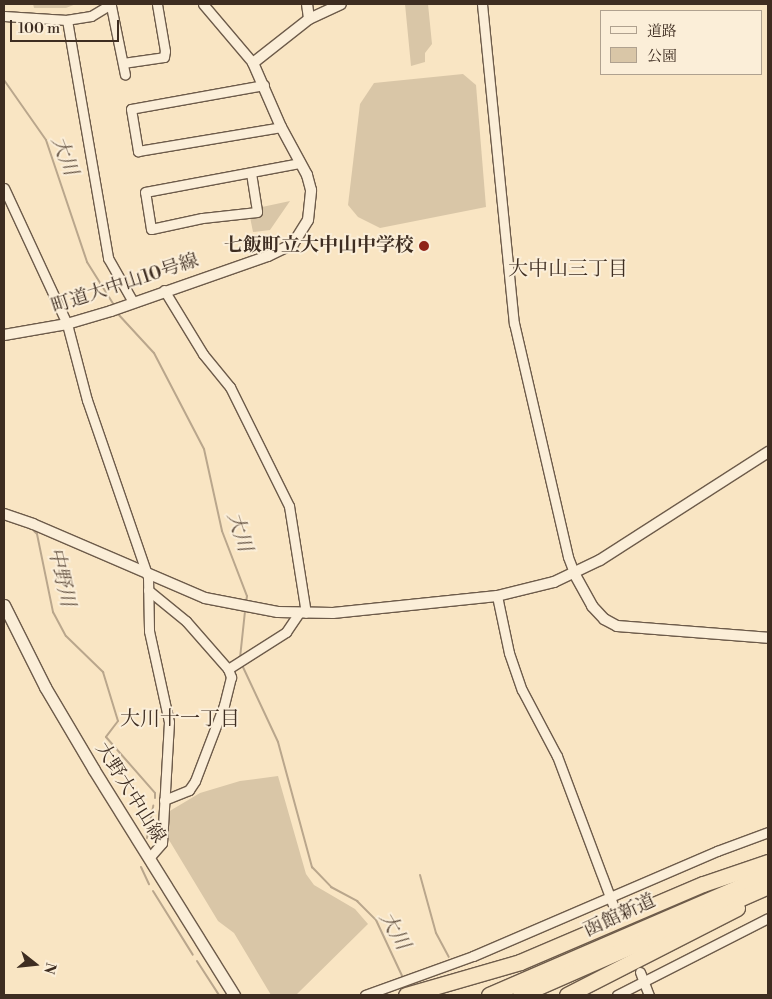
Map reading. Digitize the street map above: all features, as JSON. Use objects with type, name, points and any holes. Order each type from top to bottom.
[{"type":"highway","points":[[402,990],[429,990],[520,962],[703,884],[768,862]]},
{"type":"highway","name":"函館新道","points":[[489,995],[768,874]]},
{"type":"highway","name":"函館新道","points":[[520,995],[768,886]]},
{"type":"highway","points":[[567,995],[768,894]]},
{"type":"main road","name":"大野大中山線","points":[[4,605],[45,687],[234,995]]},
{"type":"street","points":[[123,63],[164,57],[165,51],[157,4]]},
{"type":"street","points":[[203,4],[253,62],[309,19],[341,4]]},
{"type":"street","points":[[307,4],[309,19]]},
{"type":"street","points":[[482,4],[514,323],[568,557],[574,573],[592,606],[604,619],[617,626],[768,638]]},
{"type":"street","points":[[4,16],[67,20],[91,16],[111,5],[125,75]]},
{"type":"street","points":[[67,20],[108,258],[130,304]]},
{"type":"street","name":"町道大中山10号線","points":[[4,335],[67,324],[111,311],[164,290],[268,256],[293,244],[304,229],[312,210],[311,190],[253,62]]},
{"type":"street","points":[[264,85],[131,109],[138,152],[281,127]]},
{"type":"street","points":[[251,173],[257,212],[202,218],[151,229],[145,192],[300,163]]},
{"type":"street","points":[[4,188],[67,324],[87,400],[148,576],[149,631],[169,722],[162,843],[149,858]]},
{"type":"street","points":[[164,290],[203,354],[230,387],[289,506],[303,613],[286,632],[236,664],[230,688],[196,781],[189,790],[164,800]]},
{"type":"street","points":[[4,514],[64,537],[148,576],[205,598],[254,609],[303,613],[497,596],[554,582],[600,560],[768,452]]},
{"type":"street","points":[[148,590],[236,664]]},
{"type":"street","points":[[497,596],[509,652],[522,690],[557,756],[614,908]]},
{"type":"street","points":[[365,995],[402,990],[421,977],[610,900],[716,851],[768,832]]},
{"type":"street","points":[[617,995],[768,918]]},
{"type":"street","points":[[640,972],[649,995]]},
{"type":"green space","points":[[33,4],[76,4],[66,8],[34,8]]},
{"type":"green space","points":[[405,4],[428,4],[432,44],[425,53],[425,62],[411,66]]},
{"type":"green space","points":[[463,74],[476,85],[486,207],[380,228],[358,217],[348,205],[360,104],[374,83]]},
{"type":"green space","points":[[290,201],[270,230],[253,232],[250,217],[262,214],[262,207]]},
{"type":"green space","points":[[278,776],[306,874],[314,885],[355,909],[368,924],[296,995],[271,995],[234,933],[218,921],[169,840],[166,825],[168,812],[200,793],[240,781]]},
{"type":"waterway","name":"大川","points":[[4,80],[46,140],[87,262],[114,305]]},
{"type":"waterway","name":"大川","points":[[118,314],[154,353],[204,449],[222,531],[247,596],[246,603]]},
{"type":"waterway","name":"中野川","points":[[34,531],[37,534],[53,612],[66,636],[103,672],[118,721],[106,737],[155,793],[155,798]]},
{"type":"waterway","name":"大川","points":[[240,658],[245,611]]},
{"type":"waterway","name":"大川","points":[[242,665],[278,742],[312,867],[331,887],[357,901],[376,920],[403,978]]},
{"type":"waterway","name":"中野川","points":[[147,838],[153,806]]},
{"type":"waterway","name":"中野川","points":[[141,867],[149,884]]},
{"type":"waterway","points":[[420,875],[436,933],[449,957]]},
{"type":"waterway","name":"中野川","points":[[153,891],[193,955]]},
{"type":"waterway","name":"中野川","points":[[197,961],[219,995]]},
{"type":"place","name":"七飯町立大中山中学校","points":[[424,246]]},
{"type":"district","name":"大中山三丁目","points":[[568,269]]},
{"type":"district","name":"大川十一丁目","points":[[180,719]]}]
